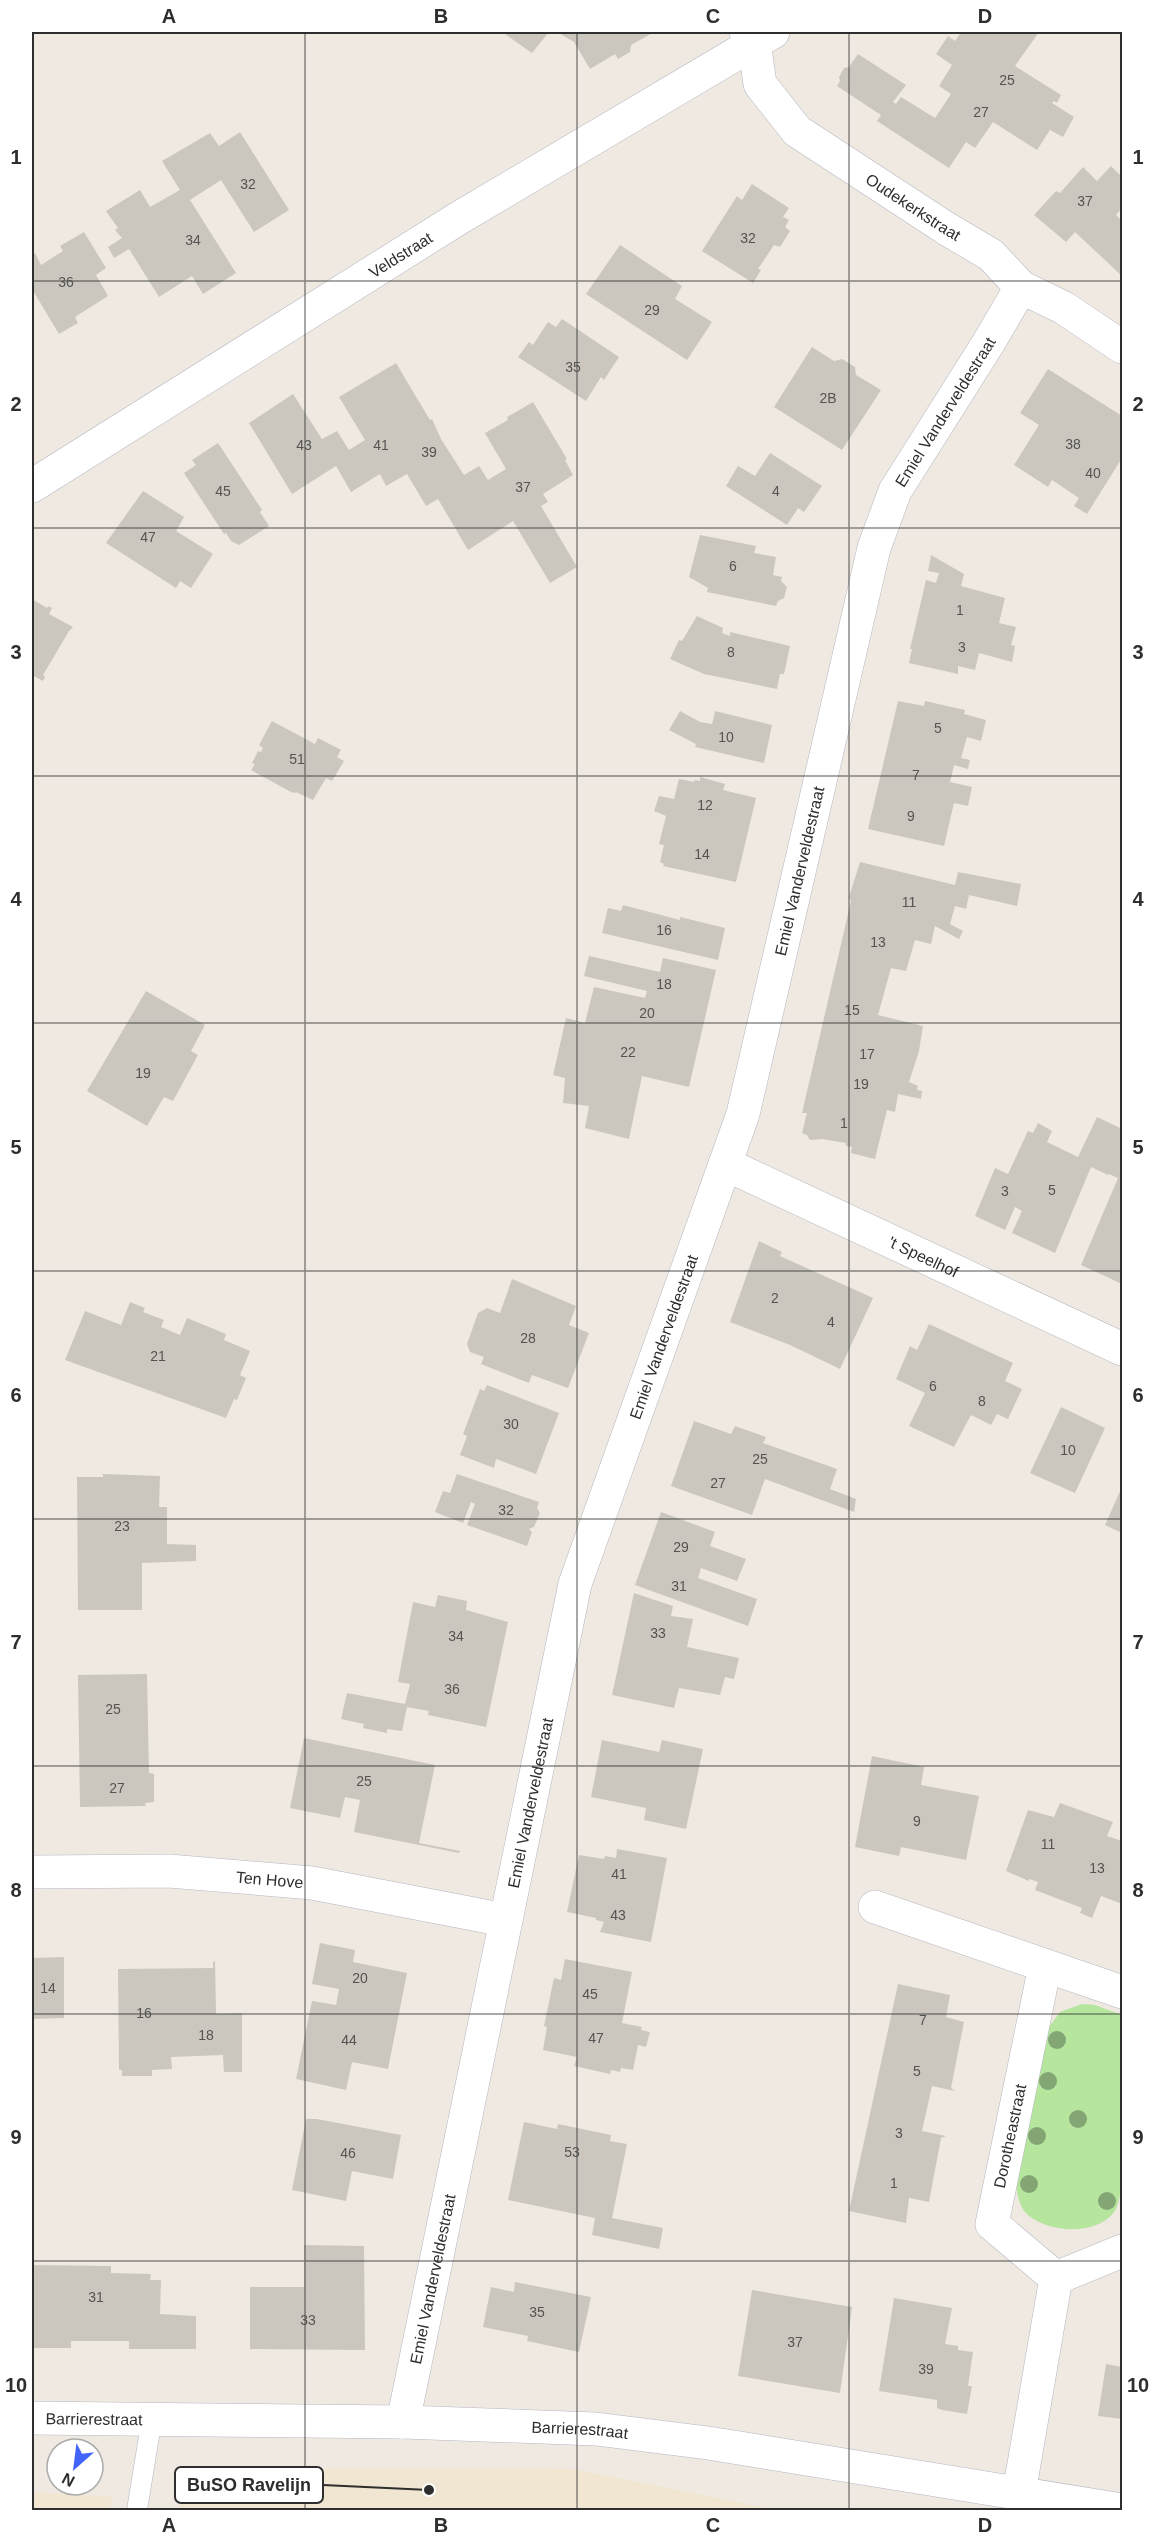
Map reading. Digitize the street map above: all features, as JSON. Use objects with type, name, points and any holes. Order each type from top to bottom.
[{"type":"street","name":"Oudekerkstraat","points":[[758,35],[760,84],[797,131],[991,255],[1021,287],[1064,308],[1122,346]]},
{"type":"street","name":"Veldstraat","points":[[32,486],[459,218],[758,35]]},
{"type":"street","name":"Emiel Vanderveldestraat","points":[[403,2422],[575,1584],[743,1114],[873,549],[895,491],[1021,287]]},
{"type":"street","name":"'t Speelhof","points":[[725,1164],[1122,1349]]},
{"type":"street","name":"Ten Hove","points":[[32,1872],[169,1871],[312,1883],[505,1920]]},
{"type":"street","points":[[875,1908],[1122,1992]]},
{"type":"street","name":"Dorotheastraat","points":[[1045,1966],[992,2224],[1056,2278]]},
{"type":"street","points":[[1019,2493],[1056,2278],[1122,2251]]},
{"type":"street","name":"Barrierestraat","points":[[32,2418],[403,2422],[596,2429],[708,2443],[1122,2510]]},
{"type":"lane","points":[[137,2511],[152,2418]]},
{"type":"shaded area","points":[[186,2468],[573,2469],[777,2510],[179,2510]]},
{"type":"shaded area","points":[[32,2492],[45,2493],[45,2497],[112,2497],[110,2510],[32,2510]]},
{"type":"green space","points":[[1082,2004],[1095,2005],[1122,2015],[1122,2180],[1118,2205],[1106,2220],[1083,2229],[1057,2228],[1034,2219],[1025,2212],[1021,2206],[1016,2185],[1047,2030],[1060,2012]]},
{"type":"building","points":[[502,32],[549,32],[532,53]]},
{"type":"building","points":[[557,32],[654,32],[631,45],[630,52],[618,59],[615,54],[590,69],[574,42]]},
{"type":"building","points":[[961,32],[1039,32],[1015,66],[1061,95],[1057,103],[1054,101],[1052,103],[1074,117],[1063,137],[1050,130],[1037,150],[993,122],[975,148],[966,142],[949,168],[877,121],[881,115],[837,86],[844,68],[849,67],[858,54],[906,85],[893,102],[896,104],[901,97],[935,118],[951,94],[939,86],[952,65],[936,54],[948,36],[955,41]]},
{"type":"building","points":[[240,132],[289,210],[254,232],[221,180],[190,200],[236,273],[203,294],[192,276],[159,297],[129,249],[114,258],[108,247],[122,238],[115,230],[118,228],[106,211],[140,190],[150,207],[180,190],[162,161],[210,133],[219,146]]},
{"type":"building","points":[[1111,166],[1122,177],[1122,208],[1116,215],[1122,221],[1122,276],[1075,232],[1066,242],[1034,215],[1056,191],[1060,193],[1083,167],[1097,181]]},
{"type":"building","points":[[752,184],[789,208],[783,217],[789,220],[785,227],[790,231],[780,247],[774,245],[758,269],[761,270],[753,283],[702,251],[737,196],[742,200]]},
{"type":"building","points":[[84,232],[106,268],[96,275],[108,296],[75,317],[78,323],[59,334],[32,289],[32,256],[35,253],[41,265],[63,251],[60,246]]},
{"type":"building","points":[[620,245],[682,286],[675,299],[712,322],[687,360],[586,294]]},
{"type":"building","points":[[562,319],[619,357],[604,380],[601,377],[586,401],[518,357],[529,342],[533,345],[548,322],[556,327]]},
{"type":"building","points":[[812,347],[834,361],[842,359],[855,367],[856,375],[881,390],[842,450],[774,407]]},
{"type":"building","points":[[396,363],[464,475],[479,466],[488,480],[506,469],[485,433],[533,402],[567,459],[565,460],[573,475],[543,494],[548,502],[541,506],[577,567],[550,583],[513,521],[468,550],[438,499],[426,506],[407,474],[386,486],[380,474],[351,492],[336,466],[292,494],[249,423],[293,394],[322,439],[337,431],[349,450],[365,440],[339,397]]},
{"type":"building","points":[[1048,369],[1122,416],[1122,458],[1087,514],[1074,506],[1079,498],[1052,480],[1048,487],[1014,465],[1039,425],[1020,413]]},
{"type":"building","points":[[218,443],[262,510],[260,512],[269,526],[239,545],[231,541],[226,533],[224,534],[184,473],[196,465],[192,460]]},
{"type":"building","points":[[770,453],[822,486],[804,512],[798,508],[787,525],[726,486],[738,466],[755,476]]},
{"type":"building","points":[[143,491],[184,517],[176,531],[213,554],[191,588],[180,581],[176,588],[106,543]]},
{"type":"building","points":[[700,535],[756,546],[754,553],[776,557],[773,575],[782,577],[781,581],[787,587],[784,598],[778,601],[776,606],[707,592],[708,588],[689,577]]},
{"type":"building","points":[[931,555],[964,574],[961,586],[1005,598],[999,623],[1016,627],[1011,645],[1015,646],[1012,662],[979,653],[975,670],[958,666],[958,674],[909,663],[912,649],[910,649],[926,580],[936,583],[939,573],[928,571]]},
{"type":"building","points":[[32,599],[47,608],[48,606],[52,608],[49,614],[73,627],[43,675],[45,677],[43,681],[32,675]]},
{"type":"building","points":[[697,616],[723,628],[722,633],[730,636],[730,632],[790,646],[784,674],[780,674],[777,689],[704,674],[670,659],[679,640],[682,641]]},
{"type":"building","points":[[898,701],[924,706],[925,701],[965,710],[964,714],[986,720],[981,741],[967,737],[961,758],[970,760],[968,769],[954,765],[950,782],[972,787],[968,806],[954,803],[944,846],[868,829]]},
{"type":"building","points":[[680,711],[700,722],[712,724],[715,711],[772,725],[764,763],[695,747],[696,744],[669,730]]},
{"type":"building","points":[[272,721],[315,744],[318,738],[341,750],[337,757],[344,761],[332,781],[326,778],[313,800],[291,792],[251,770],[258,751],[261,752],[263,748],[259,745]]},
{"type":"building","points":[[700,777],[725,784],[723,790],[756,798],[736,882],[663,866],[664,864],[660,862],[664,845],[659,844],[666,816],[654,811],[659,796],[674,799],[679,779],[694,782],[694,780],[700,781]]},
{"type":"building","points":[[860,862],[955,885],[958,872],[1021,884],[1017,906],[969,895],[966,909],[955,906],[950,924],[963,931],[959,939],[935,926],[931,944],[915,940],[906,971],[891,968],[878,1015],[923,1026],[919,1051],[909,1082],[918,1086],[917,1090],[922,1091],[921,1099],[898,1094],[895,1112],[887,1110],[875,1159],[851,1153],[852,1147],[846,1146],[846,1143],[822,1139],[810,1140],[802,1133],[807,1113],[802,1113],[851,901],[849,897]]},
{"type":"building","points":[[623,905],[680,920],[680,917],[725,928],[718,960],[602,933],[608,908],[621,911]]},
{"type":"building","points":[[589,956],[660,972],[663,958],[716,970],[689,1087],[642,1076],[629,1139],[585,1128],[589,1106],[563,1103],[565,1078],[553,1075],[566,1018],[585,1023],[594,987],[645,998],[647,991],[584,976]]},
{"type":"building","points":[[146,991],[205,1025],[191,1051],[198,1055],[173,1101],[164,1097],[147,1126],[87,1091]]},
{"type":"building","points":[[1097,1117],[1122,1129],[1122,1284],[1081,1265],[1118,1178],[1091,1167],[1055,1253],[1012,1233],[1022,1211],[1015,1207],[1005,1230],[975,1216],[995,1168],[1008,1174],[1028,1131],[1033,1133],[1038,1123],[1052,1131],[1047,1142],[1078,1157]]},
{"type":"building","points":[[759,1241],[782,1252],[780,1256],[873,1298],[840,1369],[790,1345],[730,1322]]},
{"type":"building","points":[[512,1279],[576,1306],[569,1325],[589,1333],[568,1388],[532,1375],[529,1383],[481,1364],[484,1357],[470,1352],[467,1344],[478,1313],[487,1308],[500,1313]]},
{"type":"building","points":[[130,1302],[145,1308],[143,1312],[164,1320],[161,1327],[180,1335],[187,1318],[226,1334],[224,1340],[250,1351],[240,1375],[246,1378],[226,1418],[65,1360],[85,1311],[121,1325]]},
{"type":"building","points":[[929,1324],[1013,1363],[1005,1381],[1022,1389],[1008,1419],[997,1414],[991,1425],[971,1415],[954,1447],[909,1426],[925,1393],[896,1379],[910,1346],[917,1350]]},
{"type":"building","points":[[487,1385],[559,1413],[536,1474],[496,1459],[494,1468],[460,1455],[467,1436],[463,1434],[480,1389],[484,1391]]},
{"type":"building","points":[[1061,1407],[1105,1428],[1075,1493],[1030,1473]]},
{"type":"building","points":[[694,1421],[731,1434],[735,1426],[766,1437],[763,1443],[837,1469],[830,1489],[856,1499],[854,1512],[765,1479],[752,1515],[671,1486]]},
{"type":"building","points":[[103,1474],[160,1476],[159,1507],[167,1507],[167,1544],[196,1545],[196,1561],[142,1563],[142,1610],[78,1610],[77,1477],[103,1477]]},
{"type":"building","points":[[457,1474],[539,1502],[537,1508],[540,1513],[534,1527],[529,1529],[532,1532],[527,1546],[467,1525],[475,1504],[471,1502],[463,1523],[435,1512],[443,1491],[450,1493]]},
{"type":"building","points":[[1122,1487],[1122,1533],[1105,1525]]},
{"type":"building","points":[[661,1512],[715,1532],[710,1546],[746,1559],[737,1581],[701,1568],[698,1578],[757,1599],[748,1626],[635,1585]]},
{"type":"building","points":[[634,1593],[673,1606],[671,1616],[693,1619],[687,1647],[739,1658],[734,1679],[725,1677],[720,1695],[679,1688],[674,1708],[612,1695]]},
{"type":"building","points":[[438,1595],[467,1601],[466,1610],[508,1622],[486,1727],[428,1715],[429,1711],[407,1707],[402,1731],[387,1729],[387,1733],[363,1728],[364,1724],[341,1719],[347,1693],[405,1704],[410,1684],[398,1682],[413,1602],[435,1607]]},
{"type":"building","points":[[147,1674],[149,1773],[154,1774],[154,1802],[145,1803],[146,1806],[80,1807],[78,1675]]},
{"type":"building","points":[[304,1738],[435,1765],[419,1843],[460,1851],[459,1853],[354,1832],[360,1800],[345,1797],[340,1818],[290,1808]]},
{"type":"building","points":[[602,1740],[659,1752],[662,1740],[703,1749],[686,1829],[644,1820],[646,1808],[591,1797]]},
{"type":"building","points":[[872,1756],[924,1767],[921,1785],[979,1796],[966,1860],[901,1847],[899,1856],[855,1847]]},
{"type":"building","points":[[1060,1803],[1113,1822],[1107,1836],[1122,1841],[1120,1903],[1101,1896],[1092,1918],[1080,1913],[1082,1908],[1035,1890],[1038,1882],[1029,1879],[1029,1881],[1006,1871],[1028,1810],[1054,1817]]},
{"type":"building","points":[[617,1849],[667,1858],[651,1942],[600,1932],[604,1922],[567,1912],[579,1855],[604,1859],[605,1856],[616,1858]]},
{"type":"building","points":[[320,1943],[355,1950],[353,1962],[407,1973],[388,2069],[352,2062],[346,2090],[296,2079],[312,2001],[336,2005],[339,1989],[312,1984]]},
{"type":"building","points":[[64,1957],[64,2018],[32,2019],[32,1958]]},
{"type":"building","points":[[565,1959],[632,1972],[622,2023],[642,2027],[641,2030],[650,2032],[646,2047],[638,2045],[633,2070],[621,2068],[620,2072],[611,2070],[610,2074],[574,2066],[577,2057],[543,2050],[547,2027],[544,2026],[554,1978],[561,1980]]},
{"type":"building","points":[[215,1961],[216,2014],[242,2013],[242,2072],[224,2072],[223,2055],[171,2057],[172,2069],[152,2070],[152,2076],[122,2076],[122,2070],[119,2070],[118,1969],[213,1968]]},
{"type":"building","points":[[898,1984],[950,1995],[946,2017],[964,2022],[951,2088],[955,2091],[932,2086],[922,2131],[946,2136],[941,2138],[929,2202],[909,2198],[906,2223],[849,2211]]},
{"type":"building","points":[[306,2119],[317,2119],[401,2135],[393,2179],[352,2171],[346,2201],[292,2190]]},
{"type":"building","points":[[524,2122],[557,2129],[558,2124],[611,2135],[610,2141],[627,2144],[612,2218],[663,2228],[659,2249],[592,2235],[595,2218],[508,2200]]},
{"type":"building","points":[[304,2245],[364,2246],[365,2350],[250,2349],[250,2287],[304,2287]]},
{"type":"building","points":[[32,2265],[111,2266],[111,2273],[151,2274],[150,2280],[161,2280],[160,2314],[196,2316],[196,2349],[129,2349],[129,2341],[71,2341],[71,2348],[32,2348]]},
{"type":"building","points":[[515,2282],[591,2297],[579,2352],[527,2341],[528,2336],[483,2327],[491,2287],[514,2292]]},
{"type":"building","points":[[752,2290],[852,2307],[840,2393],[738,2376]]},
{"type":"building","points":[[894,2298],[952,2308],[945,2344],[958,2346],[958,2350],[973,2352],[968,2386],[972,2386],[967,2414],[937,2408],[937,2400],[879,2391]]},
{"type":"building","points":[[1106,2364],[1122,2367],[1122,2419],[1098,2416]]},
{"type":"place","name":"BuSO Ravelijn","points":[[429,2490]]}]
